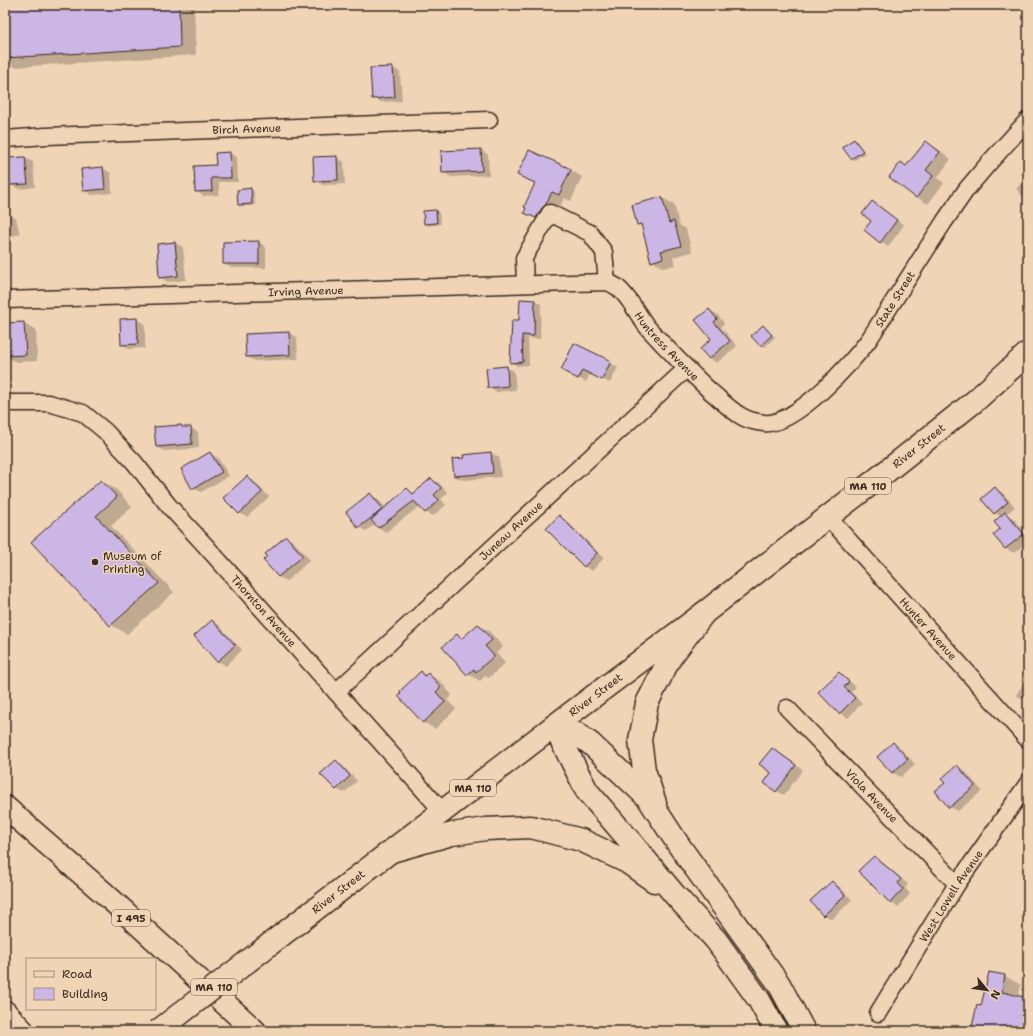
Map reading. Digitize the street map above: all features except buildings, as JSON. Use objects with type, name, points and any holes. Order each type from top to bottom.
[{"type":"main road","name":"River Street","points":[[158,1031],[828,517],[975,402],[1028,353]]},
{"type":"main road","points":[[659,815],[644,770],[640,740],[648,703],[670,658],[704,613]]},
{"type":"main road","points":[[554,726],[577,734],[591,744],[648,798],[680,848],[778,984],[804,1031]]},
{"type":"main road","points":[[554,726],[587,791],[674,894],[716,940],[759,1000],[776,1031]]},
{"type":"main road","name":"I 495","points":[[5,807],[105,894],[255,1031]]},
{"type":"main road","points":[[392,851],[452,834],[486,829],[531,827],[581,840],[627,862],[674,894]]},
{"type":"main road","points":[[5,1012],[24,1031]]},
{"type":"street","name":"Birch Avenue","points":[[5,139],[46,136],[489,120]]},
{"type":"street","name":"State Street","points":[[730,408],[742,416],[754,421],[765,424],[777,422],[805,405],[831,383],[860,352],[870,338],[966,190],[1028,120]]},
{"type":"street","points":[[524,284],[524,258],[550,212],[590,233],[604,252],[606,282]]},
{"type":"street","name":"Huntress Avenue","points":[[606,282],[617,287],[647,327],[686,369],[730,408]]},
{"type":"street","name":"Irving Avenue","points":[[5,300],[606,282]]},
{"type":"street","name":"Juneau Avenue","points":[[336,692],[686,369]]},
{"type":"street","name":"Thornton Avenue","points":[[5,403],[50,403],[83,413],[105,431],[134,462],[169,506],[443,812]]},
{"type":"street","name":"Hunter Avenue","points":[[828,517],[1028,740]]},
{"type":"street","name":"Viola Avenue","points":[[786,708],[957,884]]},
{"type":"street","name":"West Lowell Avenue","points":[[878,1013],[957,884],[1028,782]]},
{"type":"place","name":"Museum of Printing","points":[[95,562]]}]
